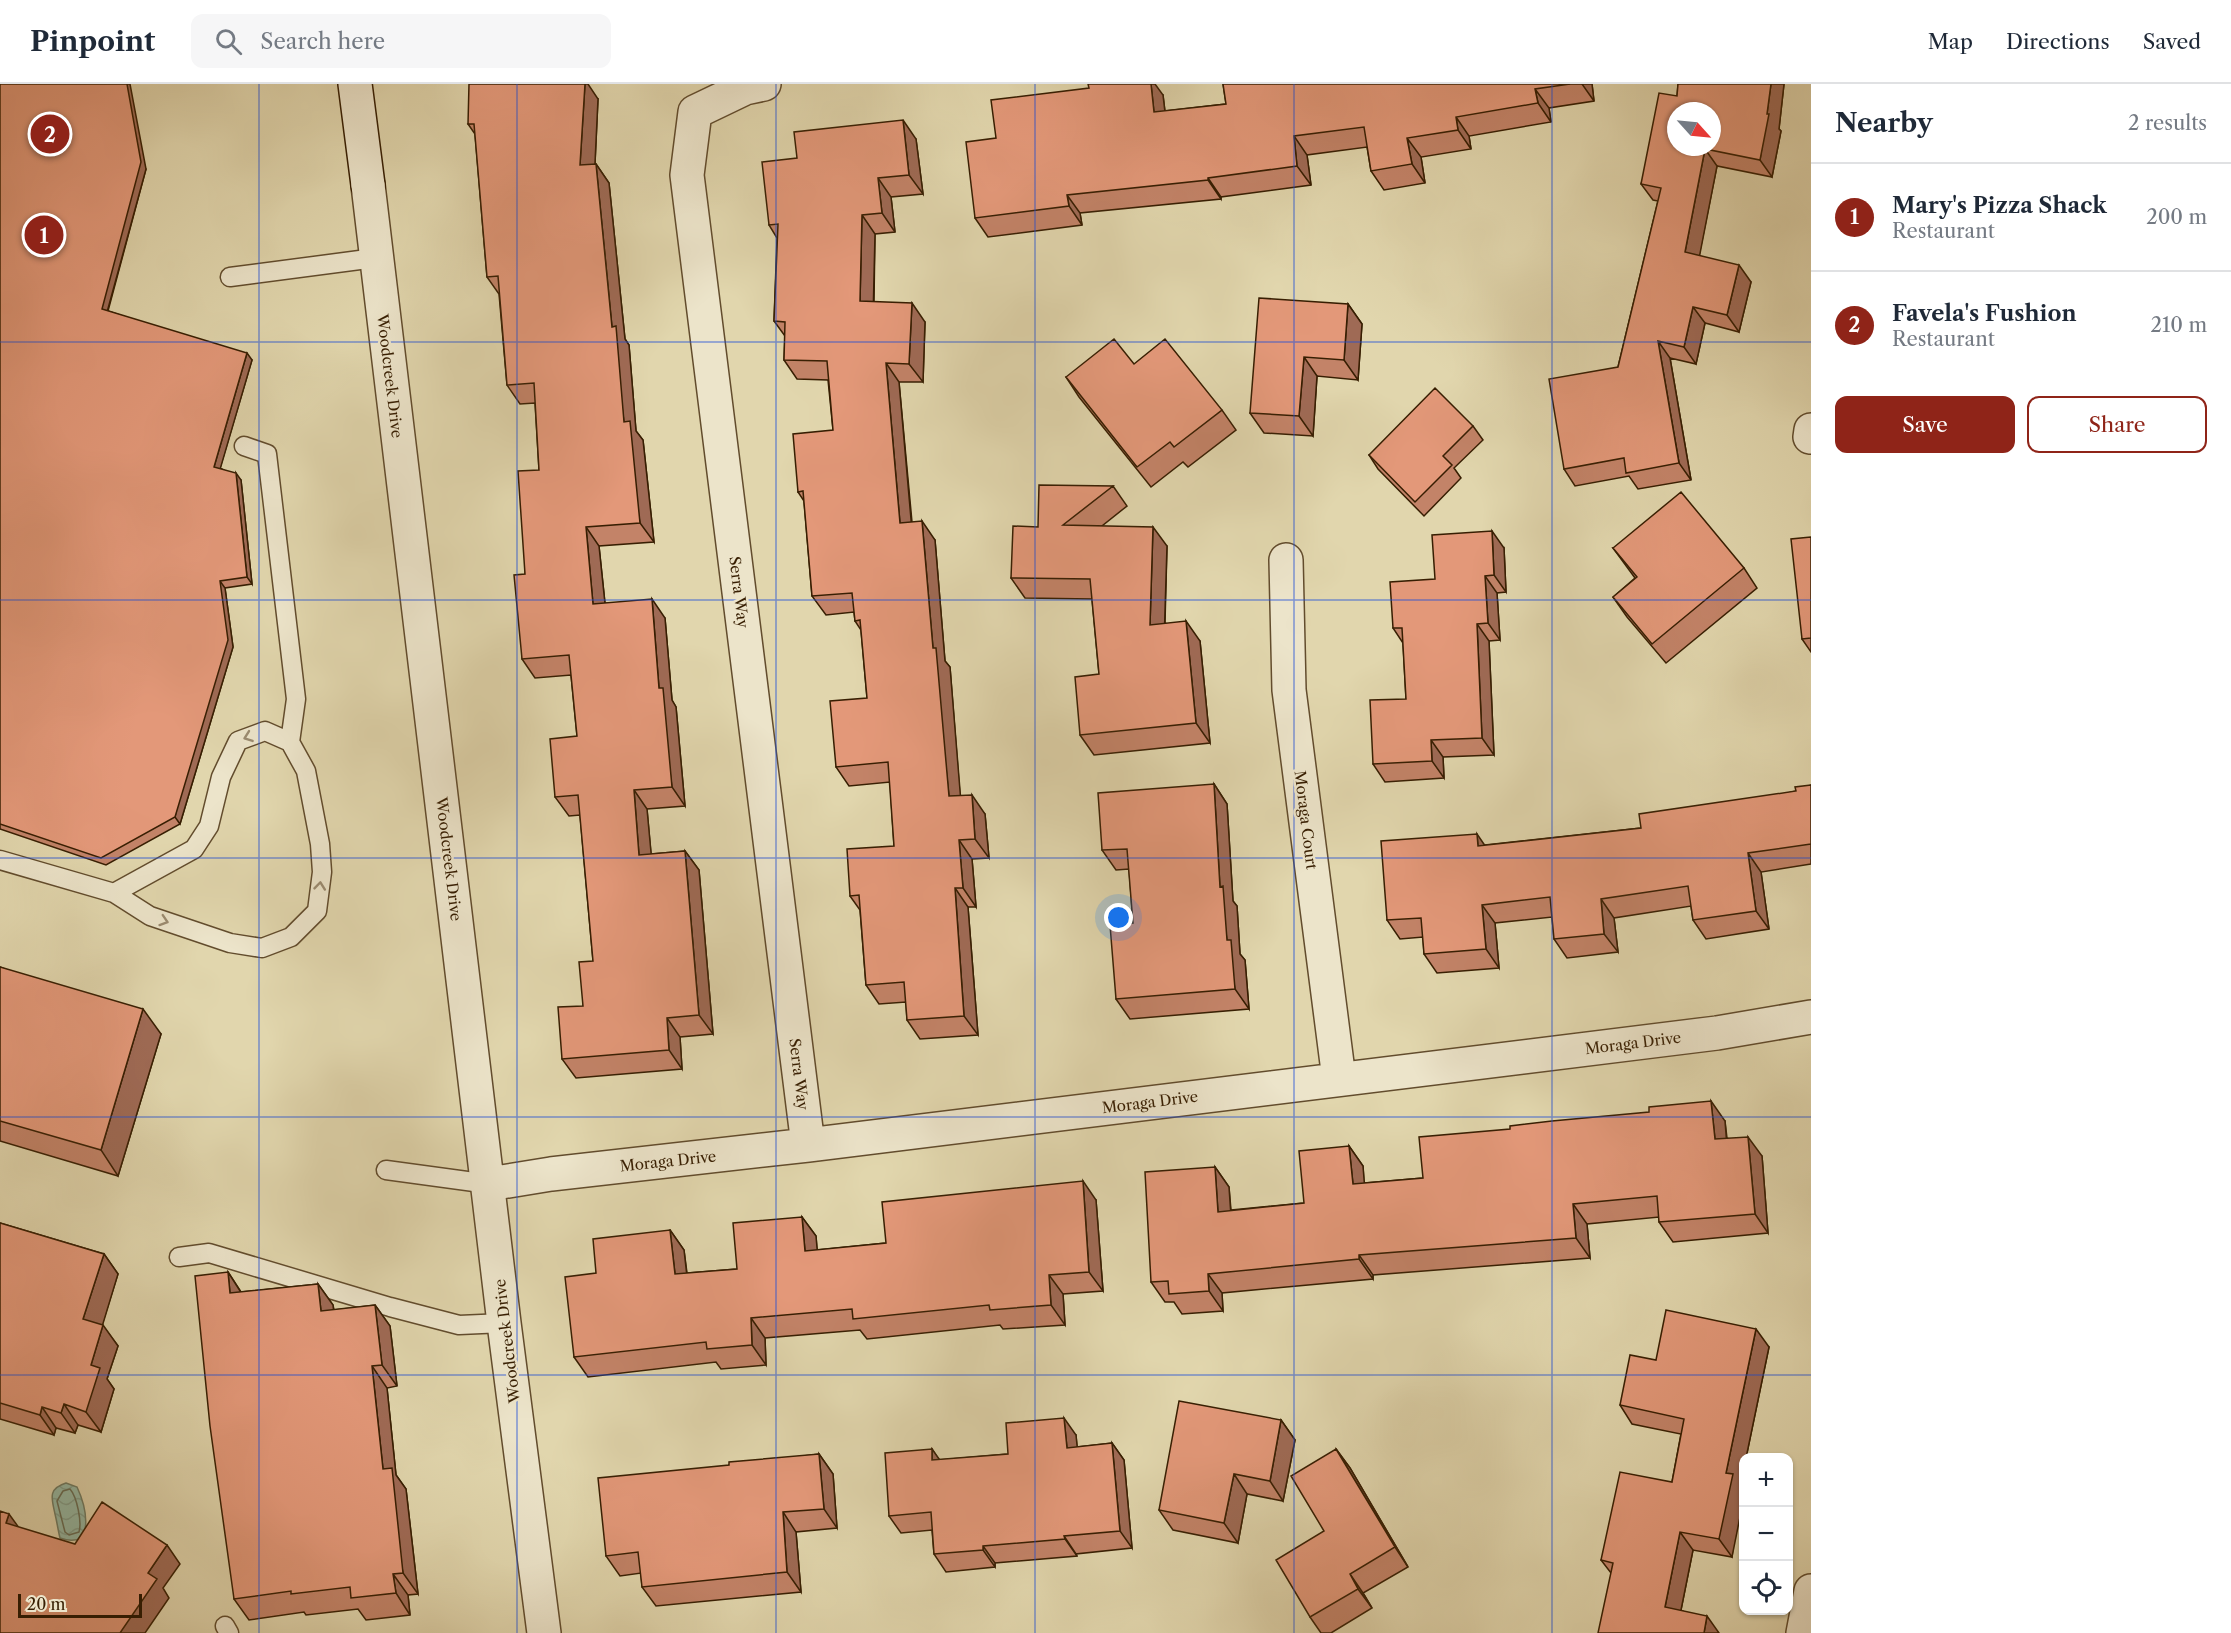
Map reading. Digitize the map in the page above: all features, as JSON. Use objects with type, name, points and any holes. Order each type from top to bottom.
[{"type":"street","name":"Woodcreek Drive","points":[[355,84],[504,1323],[544,1633]]},
{"type":"street","name":"Serra Way","points":[[764,84],[745,88],[695,112],[687,176],[808,1145]]},
{"type":"street","name":"Moraga Court","points":[[1286,560],[1290,690],[1338,1079]]},
{"type":"street","name":"Moraga Drive","points":[[489,1184],[551,1174],[808,1145],[1717,1033],[1810,1024]]},
{"type":"street","points":[[1803,1633],[1811,1591]]},
{"type":"lane","points":[[230,277],[375,258]]},
{"type":"lane","points":[[0,860],[114,893],[150,916],[230,943],[262,948],[291,937],[317,911],[322,872],[320,844],[306,771],[290,742],[296,699],[267,454],[244,446]]},
{"type":"lane","points":[[114,893],[194,849],[209,826],[221,777],[238,741],[265,731],[290,742]]},
{"type":"lane","points":[[387,1170],[489,1184]]},
{"type":"lane","points":[[179,1257],[209,1253],[459,1325],[504,1323]]},
{"type":"water","points":[[66,1483],[77,1487],[85,1512],[85,1532],[83,1538],[77,1540],[60,1538],[53,1504],[53,1491]]},
{"type":"building","points":[[0,84],[127,84],[141,162],[102,309],[247,353],[214,467],[236,473],[247,577],[220,581],[228,640],[175,817],[101,858],[0,824]]},
{"type":"building","points":[[469,84],[585,84],[580,165],[596,164],[612,327],[616,326],[624,422],[630,421],[640,523],[586,527],[593,604],[652,599],[659,688],[663,688],[672,787],[634,790],[639,855],[685,851],[699,1015],[667,1018],[669,1050],[562,1059],[558,1007],[583,1006],[579,962],[593,961],[578,795],[555,797],[550,739],[577,736],[569,655],[522,659],[514,575],[525,574],[518,471],[539,470],[534,383],[507,385],[498,276],[487,277],[474,124],[468,124]]},
{"type":"building","points":[[1088,84],[1151,84],[1154,112],[1226,104],[1223,84],[1570,84],[1535,89],[1538,103],[1456,117],[1458,130],[1407,138],[1412,164],[1371,171],[1364,127],[1294,136],[1297,166],[1208,178],[1208,180],[1067,195],[1069,206],[975,218],[966,142],[996,138],[991,100],[1089,88]]},
{"type":"building","points":[[1678,84],[1771,84],[1767,114],[1769,114],[1760,160],[1721,152],[1721,102],[1667,102],[1667,156],[1704,156],[1685,252],[1739,265],[1727,315],[1693,307],[1684,347],[1658,341],[1679,463],[1626,473],[1624,458],[1564,469],[1549,379],[1618,367],[1661,188],[1641,184],[1659,93],[1677,96]]},
{"type":"building","points":[[903,120],[909,175],[878,178],[882,213],[862,215],[860,301],[912,303],[909,364],[886,363],[900,523],[922,521],[949,796],[972,795],[975,839],[959,840],[963,888],[955,888],[964,1016],[907,1020],[904,982],[866,985],[859,895],[850,896],[847,849],[894,846],[888,762],[836,767],[830,701],[867,698],[860,620],[855,621],[852,593],[812,596],[803,491],[798,492],[793,434],[833,430],[827,361],[784,360],[785,322],[774,321],[778,224],[769,225],[762,162],[797,158],[794,132]]},
{"type":"building","points":[[1259,298],[1348,304],[1344,360],[1304,357],[1299,416],[1250,413]]},
{"type":"building","points":[[1114,339],[1134,364],[1165,339],[1222,410],[1174,447],[1170,442],[1137,467],[1066,377]]},
{"type":"building","points":[[1435,388],[1473,426],[1443,456],[1452,465],[1415,502],[1369,455]]},
{"type":"building","points":[[1039,485],[1113,486],[1063,525],[1153,527],[1150,625],[1186,621],[1196,723],[1080,735],[1075,677],[1099,674],[1090,579],[1011,578],[1013,526],[1038,527]]},
{"type":"building","points":[[1681,492],[1744,568],[1652,644],[1613,597],[1637,577],[1613,548]]},
{"type":"building","points":[[1492,531],[1494,575],[1485,576],[1488,623],[1477,624],[1482,738],[1431,740],[1432,761],[1373,764],[1370,700],[1406,699],[1402,628],[1393,628],[1390,582],[1435,579],[1432,535]]},
{"type":"building","points":[[1811,537],[1811,638],[1802,639],[1791,539]]},
{"type":"building","points":[[1214,784],[1220,887],[1223,886],[1227,940],[1231,940],[1235,989],[1116,999],[1110,925],[1133,923],[1127,849],[1102,850],[1098,793]]},
{"type":"building","points":[[1811,785],[1811,844],[1748,853],[1756,911],[1693,920],[1688,886],[1601,899],[1604,934],[1554,939],[1550,897],[1482,905],[1486,949],[1424,954],[1421,918],[1387,920],[1381,841],[1477,834],[1478,846],[1641,828],[1639,814],[1796,791],[1795,787]]},
{"type":"building","points":[[0,967],[143,1009],[101,1150],[0,1121]]},
{"type":"building","points":[[1711,1101],[1715,1139],[1748,1137],[1755,1214],[1659,1222],[1657,1196],[1573,1204],[1576,1238],[1359,1255],[1359,1259],[1208,1274],[1209,1291],[1169,1294],[1168,1281],[1151,1282],[1145,1172],[1215,1167],[1218,1212],[1304,1203],[1299,1151],[1349,1146],[1353,1184],[1423,1178],[1419,1137],[1510,1129],[1510,1126],[1649,1112],[1649,1107]]},
{"type":"building","points":[[1083,1181],[1089,1272],[1049,1275],[1051,1305],[990,1310],[989,1305],[853,1319],[852,1309],[751,1318],[752,1345],[707,1349],[706,1342],[574,1357],[565,1277],[596,1273],[593,1239],[670,1230],[675,1274],[737,1269],[733,1223],[802,1217],[805,1251],[886,1243],[882,1202]]},
{"type":"building","points":[[0,1223],[104,1254],[83,1319],[103,1325],[91,1365],[100,1368],[86,1412],[64,1404],[61,1413],[42,1407],[40,1415],[0,1403]]},
{"type":"building","points":[[228,1272],[230,1293],[318,1284],[321,1311],[375,1305],[382,1365],[372,1366],[383,1469],[392,1468],[403,1573],[393,1574],[396,1593],[351,1598],[350,1587],[291,1594],[291,1591],[234,1599],[210,1426],[195,1276]]},
{"type":"building","points":[[1666,1310],[1756,1329],[1726,1473],[1733,1474],[1719,1539],[1680,1532],[1665,1607],[1707,1616],[1704,1633],[1598,1633],[1613,1563],[1601,1560],[1620,1472],[1672,1482],[1684,1419],[1620,1405],[1630,1355],[1656,1360]]},
{"type":"building","points":[[1179,1401],[1281,1420],[1270,1481],[1234,1474],[1224,1523],[1159,1510]]},
{"type":"building","points":[[1064,1418],[1067,1448],[1112,1443],[1120,1531],[1064,1536],[1065,1539],[983,1546],[983,1550],[934,1554],[931,1512],[889,1516],[885,1453],[932,1449],[932,1460],[1008,1454],[1006,1423]]},
{"type":"building","points":[[1336,1449],[1395,1547],[1350,1574],[1358,1589],[1310,1617],[1276,1560],[1324,1531],[1291,1476]]},
{"type":"building","points":[[819,1454],[824,1509],[783,1512],[787,1572],[642,1587],[638,1552],[606,1556],[598,1478]]},
{"type":"building","points":[[102,1502],[167,1545],[148,1573],[157,1579],[120,1633],[0,1633],[0,1511],[9,1514],[6,1523],[75,1544]]},
{"type":"place","name":"Favela's Fushion","points":[[50,134]]},
{"type":"place","name":"Mary's Pizza Shack","points":[[44,235]]}]
